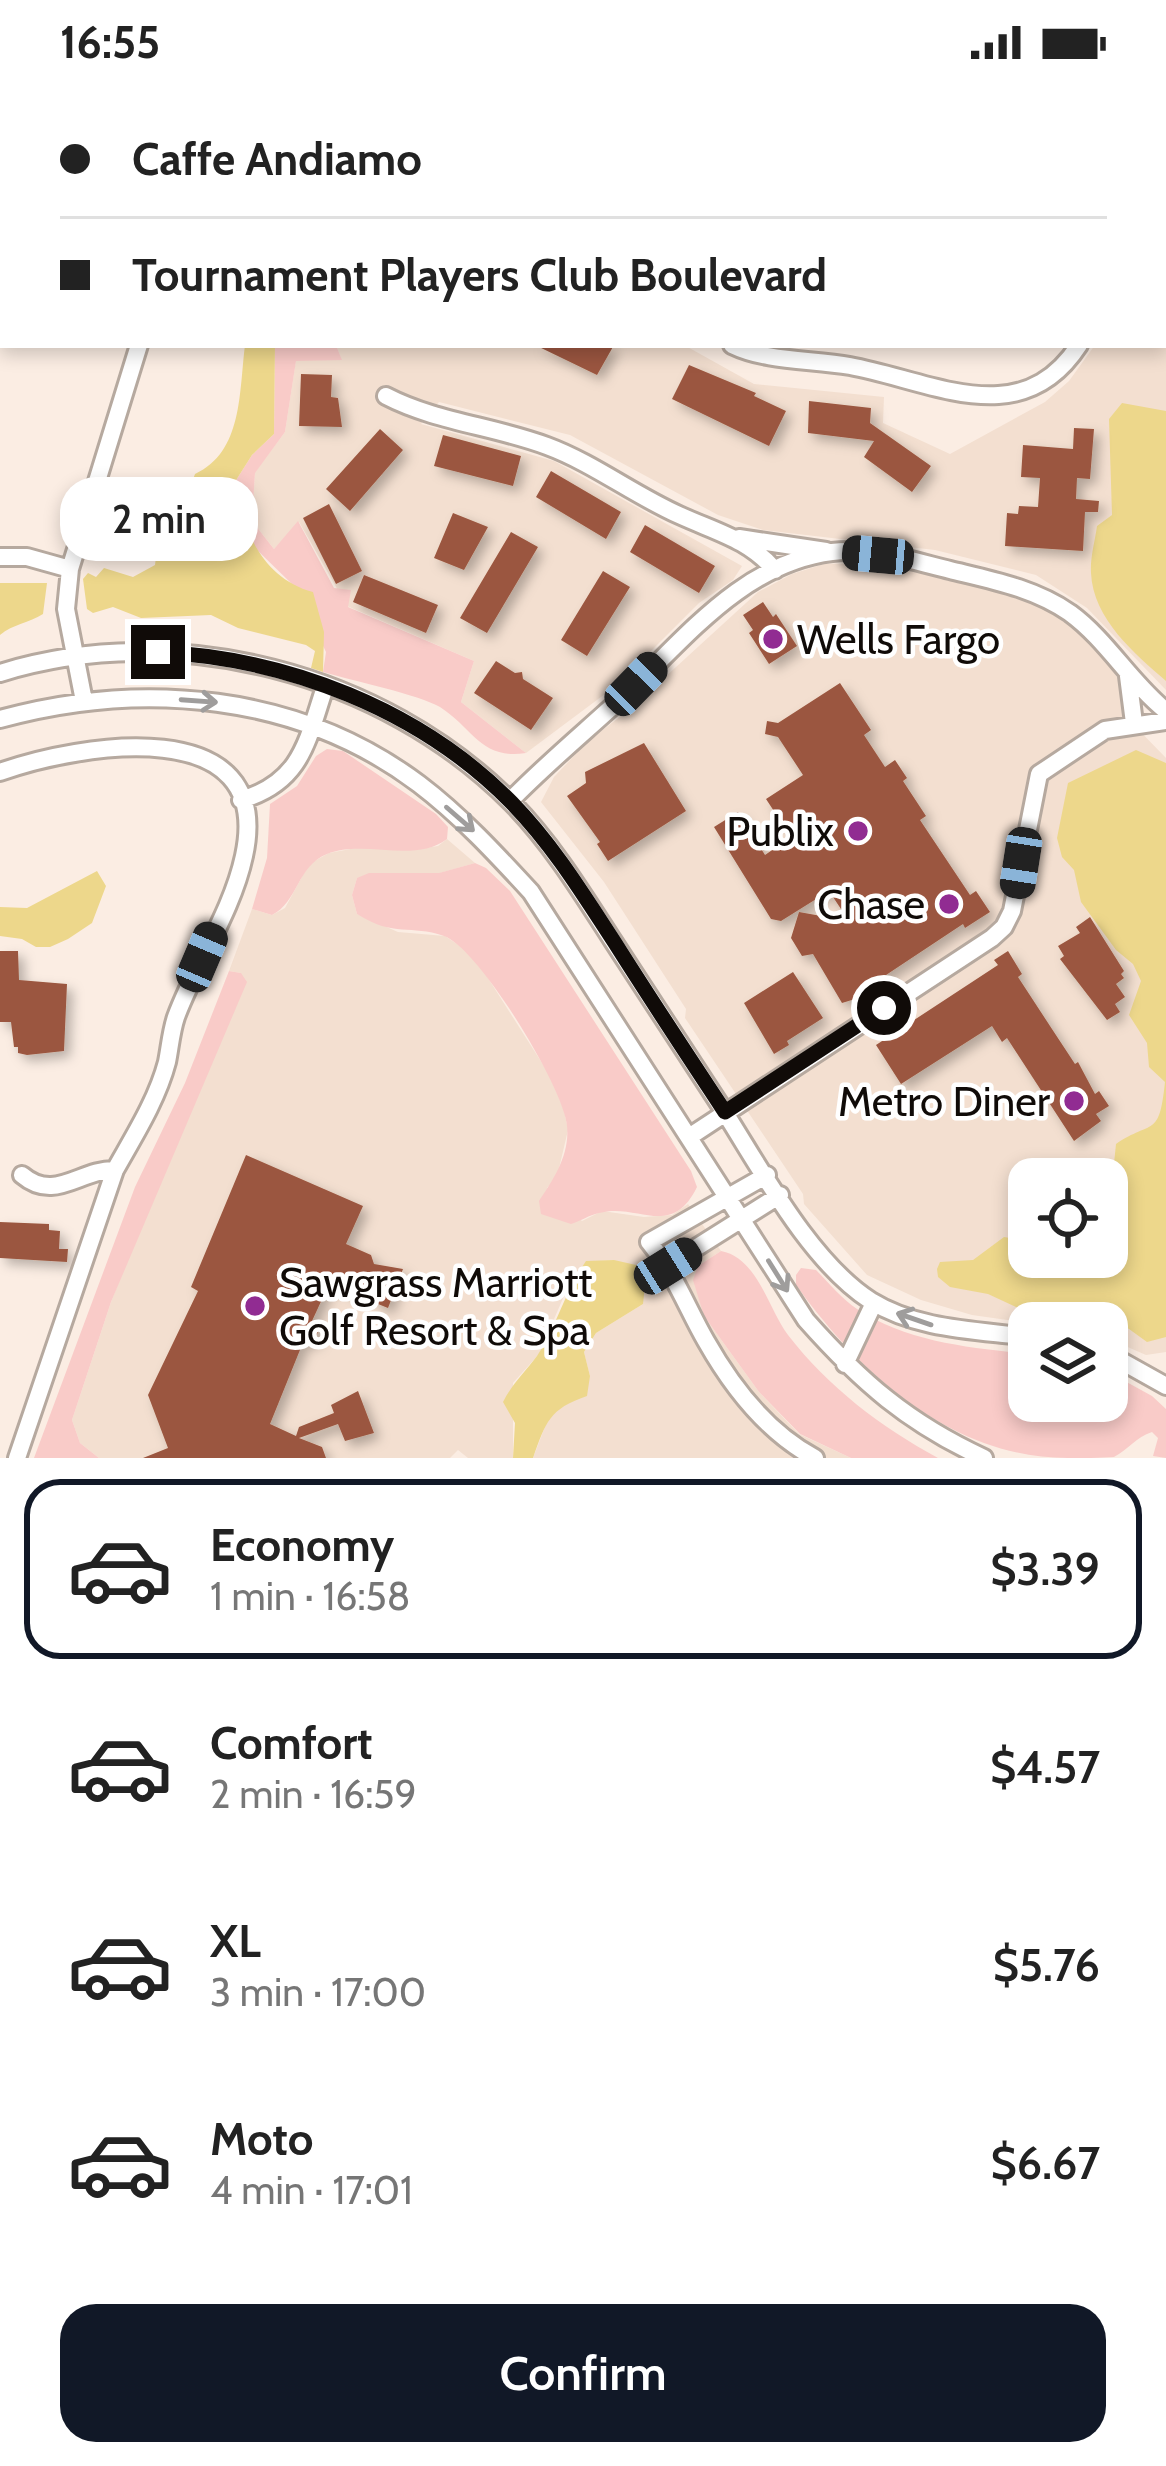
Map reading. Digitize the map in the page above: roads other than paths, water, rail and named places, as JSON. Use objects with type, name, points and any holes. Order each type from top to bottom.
[{"type":"street","points":[[84,700],[66,609],[70,569],[138,348]]},
{"type":"street","points":[[740,348],[988,396],[1028,391],[1045,382],[1077,348]]},
{"type":"street","points":[[386,396],[421,412],[543,444],[674,512],[751,545],[775,570]]},
{"type":"street","points":[[738,538],[912,561],[1029,592],[1070,613],[1166,711]]},
{"type":"street","points":[[510,801],[712,611],[775,570],[833,552]]},
{"type":"street","points":[[0,557],[27,557],[70,569]]},
{"type":"street","points":[[0,673],[77,656],[133,651],[212,656],[249,661],[325,687],[409,724],[465,762],[510,801],[561,860],[826,1260],[874,1303],[933,1325],[1008,1334]]},
{"type":"street","points":[[1126,669],[1134,723]]},
{"type":"street","points":[[241,800],[290,774],[325,687]]},
{"type":"street","points":[[0,719],[84,700],[233,703],[313,724],[419,784],[476,833],[531,892],[806,1320],[845,1364],[907,1417],[984,1458]]},
{"type":"street","points":[[688,1137],[1004,927],[1016,896],[1039,774],[1105,730],[1166,721]]},
{"type":"street","points":[[1134,723],[1166,734]]},
{"type":"street","points":[[0,772],[92,750],[176,749],[210,760],[231,780],[241,800],[247,832],[240,870],[176,1019],[166,1065],[115,1170],[16,1458]]},
{"type":"street","points":[[22,1175],[33,1184],[62,1187],[102,1170],[115,1170]]},
{"type":"street","points":[[766,1175],[649,1242],[668,1266],[706,1342],[735,1384],[781,1436],[815,1458]]},
{"type":"street","points":[[668,1266],[780,1195]]},
{"type":"street","points":[[845,1364],[874,1303]]},
{"type":"street","points":[[1128,1365],[1166,1386]]},
{"type":"place","name":"Wells Fargo","points":[[773,639]]},
{"type":"place","name":"Publix","points":[[858,831]]},
{"type":"place","name":"Chase","points":[[949,904]]},
{"type":"place","name":"Metro Diner","points":[[1074,1101]]},
{"type":"place","name":"Sawgrass Marriott Golf Resort & Spa","points":[[255,1306]]}]
